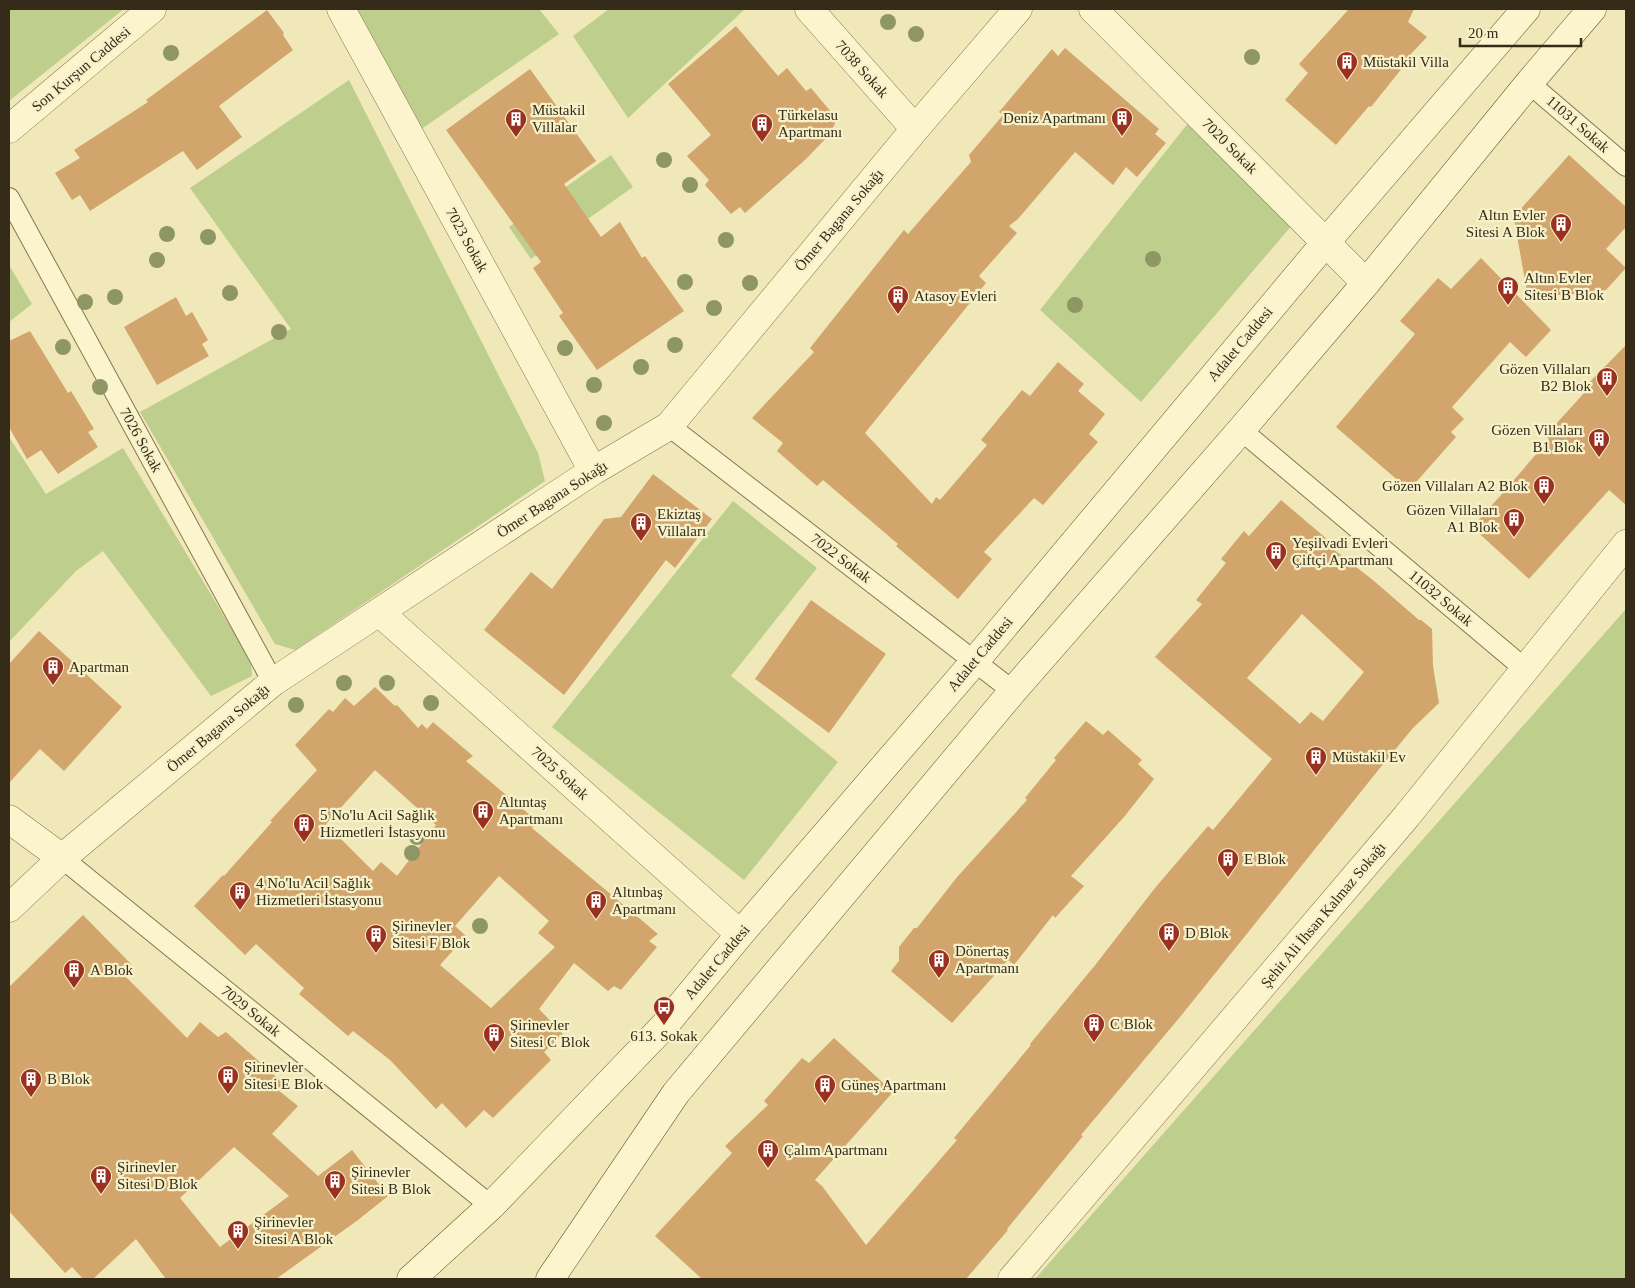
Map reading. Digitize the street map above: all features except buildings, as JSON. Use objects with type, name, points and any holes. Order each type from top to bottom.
[{"type":"street","name":"Son Kurşun Caddesi","points":[[9,129],[152,9]]},
{"type":"street","name":"7023 Sokak","points":[[341,9],[594,471]]},
{"type":"street","name":"7038 Sokak","points":[[809,9],[915,129]]},
{"type":"street","name":"Ömer Bagana Sokağı","points":[[9,908],[62,858],[274,682],[594,471],[668,426],[915,129],[1018,9]]},
{"type":"street","name":"7020 Sokak","points":[[1093,9],[1366,283]]},
{"type":"street","name":"Adalet Caddesi","points":[[411,1279],[491,1206],[664,1026],[740,934],[975,661],[1326,242],[1526,9]]},
{"type":"street","points":[[550,1279],[676,1093],[1014,691],[1366,283],[1529,83],[1592,9]]},
{"type":"street","name":"Şehit Ali İhsan Kalmaz Sokağı","points":[[1012,1279],[1406,817],[1626,544]]},
{"type":"street","name":"7025 Sokak","points":[[379,612],[740,934]]},
{"type":"street","name":"7029 Sokak","points":[[9,819],[62,858]]},
{"type":"lane","name":"11031 Sokak","points":[[1529,83],[1626,166]]},
{"type":"lane","name":"7026 Sokak","points":[[9,198],[274,682]]},
{"type":"lane","name":"7022 Sokak","points":[[668,426],[1014,691]]},
{"type":"lane","name":"11032 Sokak","points":[[1241,430],[1525,669]]},
{"type":"lane","name":"7029 Sokak","points":[[62,858],[491,1206]]},
{"type":"green space","points":[[9,9],[124,9],[9,101]]},
{"type":"green space","points":[[349,9],[539,9],[559,34],[417,132]]},
{"type":"green space","points":[[609,9],[745,9],[628,118],[573,36]]},
{"type":"green space","points":[[349,80],[538,453],[545,481],[295,650],[275,644],[140,412],[291,329],[190,188]]},
{"type":"green space","points":[[1193,117],[1293,224],[1141,402],[1040,310]]},
{"type":"green space","points":[[611,155],[633,187],[531,259],[509,227]]},
{"type":"green space","points":[[9,265],[32,304],[9,322]]},
{"type":"green space","points":[[9,437],[46,494],[123,448],[251,661],[252,676],[211,696],[103,551],[76,571],[9,642]]},
{"type":"green space","points":[[733,501],[817,568],[731,676],[838,762],[744,880],[552,727]]},
{"type":"green space","points":[[1626,609],[1626,1279],[1035,1279]]},
{"type":"place","name":"Müstakil Villa","points":[[1347,81]]},
{"type":"place","name":"Deniz Apartmanı","points":[[1122,137]]},
{"type":"place","name":"Müstakil Villalar","points":[[516,138]]},
{"type":"place","name":"Türkelasu Apartmanı","points":[[762,143]]},
{"type":"place","name":"Altın Evler Sitesi A Blok","points":[[1561,243]]},
{"type":"place","name":"Altın Evler Sitesi B Blok","points":[[1508,306]]},
{"type":"place","name":"Atasoy Evleri","points":[[898,315]]},
{"type":"place","name":"Gözen Villaları B2 Blok","points":[[1607,397]]},
{"type":"place","name":"Gözen Villaları B1 Blok","points":[[1599,458]]},
{"type":"place","name":"Gözen Villaları A2 Blok","points":[[1544,505]]},
{"type":"place","name":"Gözen Villaları A1 Blok","points":[[1514,538]]},
{"type":"place","name":"Ekiztaş Villaları","points":[[641,542]]},
{"type":"place","name":"Yeşilvadi Evleri Çiftçi Apartmanı","points":[[1276,571]]},
{"type":"place","name":"Apartman","points":[[53,686]]},
{"type":"place","name":"Müstakil Ev","points":[[1316,776]]},
{"type":"place","name":"Altıntaş Apartmanı","points":[[483,830]]},
{"type":"place","name":"5 No'lu Acil Sağlık Hizmetleri İstasyonu","points":[[304,843]]},
{"type":"place","name":"E Blok","points":[[1228,878]]},
{"type":"place","name":"4 No'lu Acil Sağlık Hizmetleri İstasyonu","points":[[240,911]]},
{"type":"place","name":"Altınbaş Apartmanı","points":[[596,920]]},
{"type":"place","name":"D Blok","points":[[1169,952]]},
{"type":"place","name":"Şirinevler Sitesi F Blok","points":[[376,954]]},
{"type":"place","name":"Dönertaş Apartmanı","points":[[939,979]]},
{"type":"place","name":"A Blok","points":[[74,989]]},
{"type":"place","name":"613. Sokak","points":[[664,1026]]},
{"type":"place","name":"C Blok","points":[[1094,1043]]},
{"type":"place","name":"Şirinevler Sitesi C Blok","points":[[494,1053]]},
{"type":"place","name":"Şirinevler Sitesi E Blok","points":[[228,1095]]},
{"type":"place","name":"B Blok","points":[[31,1098]]},
{"type":"place","name":"Güneş Apartmanı","points":[[825,1104]]},
{"type":"place","name":"Çalım Apartmanı","points":[[768,1169]]},
{"type":"place","name":"Şirinevler Sitesi D Blok","points":[[101,1195]]},
{"type":"place","name":"Şirinevler Sitesi B Blok","points":[[335,1200]]},
{"type":"place","name":"Şirinevler Sitesi A Blok","points":[[238,1250]]}]
